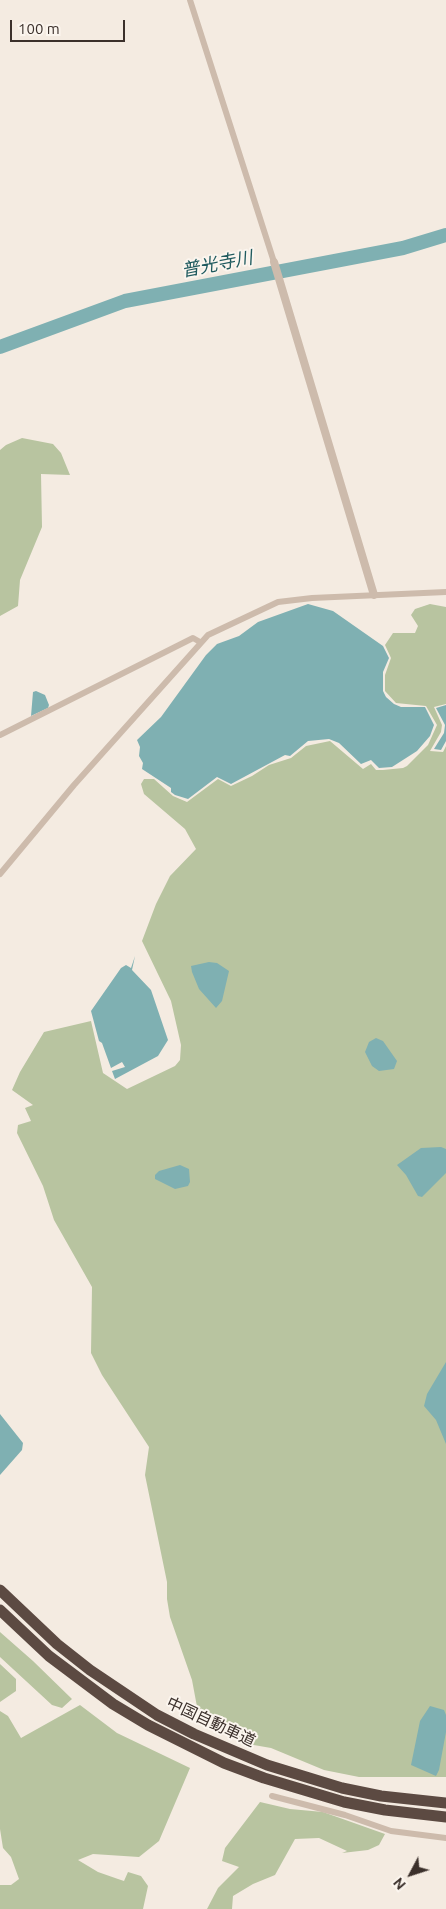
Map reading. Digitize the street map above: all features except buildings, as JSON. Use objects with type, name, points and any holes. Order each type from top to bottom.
[{"type":"highway","name":"中国自動車道","points":[[0,1590],[57,1644],[90,1670],[157,1715],[194,1734],[267,1765],[326,1783],[381,1796],[446,1803]]},
{"type":"highway","name":"中国自動車道","points":[[0,1610],[49,1656],[114,1704],[148,1725],[224,1763],[264,1778],[344,1802],[384,1810],[446,1817]]},
{"type":"street","points":[[190,0],[274,262],[374,595]]},
{"type":"street","points":[[0,874],[74,785],[200,642],[234,621],[278,602],[446,592]]},
{"type":"street","points":[[0,735],[193,638],[200,642]]},
{"type":"street","points":[[272,1796],[345,1815],[391,1831],[446,1838]]},
{"type":"green space","points":[[22,438],[53,444],[61,453],[70,475],[41,474],[42,527],[20,580],[18,606],[0,616],[0,450],[6,445]]},
{"type":"green space","points":[[430,604],[446,607],[446,704],[434,707],[442,725],[441,732],[430,751],[443,752],[446,746],[446,1777],[359,1777],[324,1770],[271,1748],[248,1744],[218,1730],[198,1712],[192,1680],[170,1617],[167,1582],[145,1475],[149,1447],[102,1375],[91,1353],[92,1287],[54,1220],[43,1186],[17,1133],[18,1125],[31,1121],[25,1108],[33,1105],[12,1090],[20,1072],[44,1032],[91,1021],[103,1073],[127,1089],[175,1066],[180,1060],[181,1045],[171,1001],[142,941],[156,904],[170,876],[196,849],[185,829],[144,794],[141,784],[144,779],[154,779],[173,796],[187,802],[218,779],[231,786],[269,765],[291,758],[306,746],[330,741],[363,769],[371,764],[376,770],[407,766],[428,745],[437,725],[426,706],[396,703],[385,691],[385,675],[391,658],[385,645],[393,633],[415,633],[418,626],[411,615],[415,609]]},
{"type":"green space","points":[[0,1632],[72,1699],[62,1708],[52,1705],[0,1657]]},
{"type":"green space","points":[[0,1664],[16,1679],[16,1691],[0,1702]]},
{"type":"green space","points":[[80,1705],[117,1733],[190,1768],[159,1841],[139,1857],[93,1854],[78,1860],[98,1872],[124,1881],[128,1872],[141,1876],[148,1886],[143,1909],[0,1909],[0,1885],[11,1885],[19,1879],[11,1857],[3,1848],[0,1829],[0,1711],[8,1716],[21,1738]]},
{"type":"green space","points":[[260,1802],[290,1809],[323,1812],[385,1834],[379,1845],[368,1850],[342,1853],[347,1851],[319,1838],[295,1839],[275,1875],[253,1884],[233,1896],[232,1909],[207,1909],[218,1888],[239,1867],[222,1861],[225,1848]]},
{"type":"water","points":[[308,604],[333,611],[383,646],[389,658],[383,672],[383,691],[386,697],[401,707],[425,707],[434,725],[430,736],[417,751],[392,767],[379,768],[371,760],[361,764],[339,743],[329,739],[308,741],[290,756],[285,755],[231,784],[217,777],[188,799],[175,795],[171,792],[171,788],[142,769],[143,763],[139,756],[140,747],[137,740],[161,717],[206,655],[217,644],[239,636],[258,622]]},
{"type":"water","points":[[36,691],[45,695],[49,705],[48,708],[31,716],[33,692]]},
{"type":"water","points":[[446,705],[446,741],[441,750],[434,749],[444,733],[445,725],[436,708]]},
{"type":"water","points":[[135,956],[132,970],[151,990],[168,1040],[158,1056],[115,1079],[112,1071],[125,1067],[122,1062],[111,1068],[102,1043],[99,1041],[91,1011],[121,968],[126,965],[131,968]]},
{"type":"water","points":[[209,962],[217,963],[229,971],[222,1001],[216,1008],[199,989],[191,966]]},
{"type":"water","points":[[376,1038],[383,1041],[397,1061],[394,1069],[379,1071],[372,1066],[365,1052],[369,1042]]},
{"type":"water","points":[[441,1147],[446,1149],[446,1173],[422,1197],[418,1196],[406,1175],[397,1165],[421,1148]]},
{"type":"water","points":[[180,1165],[189,1169],[190,1182],[188,1186],[175,1189],[155,1179],[155,1175],[159,1171]]},
{"type":"water","points":[[446,1362],[446,1444],[436,1420],[424,1406],[427,1394]]},
{"type":"water","points":[[0,1414],[23,1443],[22,1450],[0,1475]]},
{"type":"water","points":[[430,1706],[444,1710],[446,1715],[446,1732],[439,1770],[436,1776],[411,1765],[420,1721]]},
{"type":"waterway","name":"普光寺川","points":[[0,347],[125,301],[403,248],[446,235]]}]
